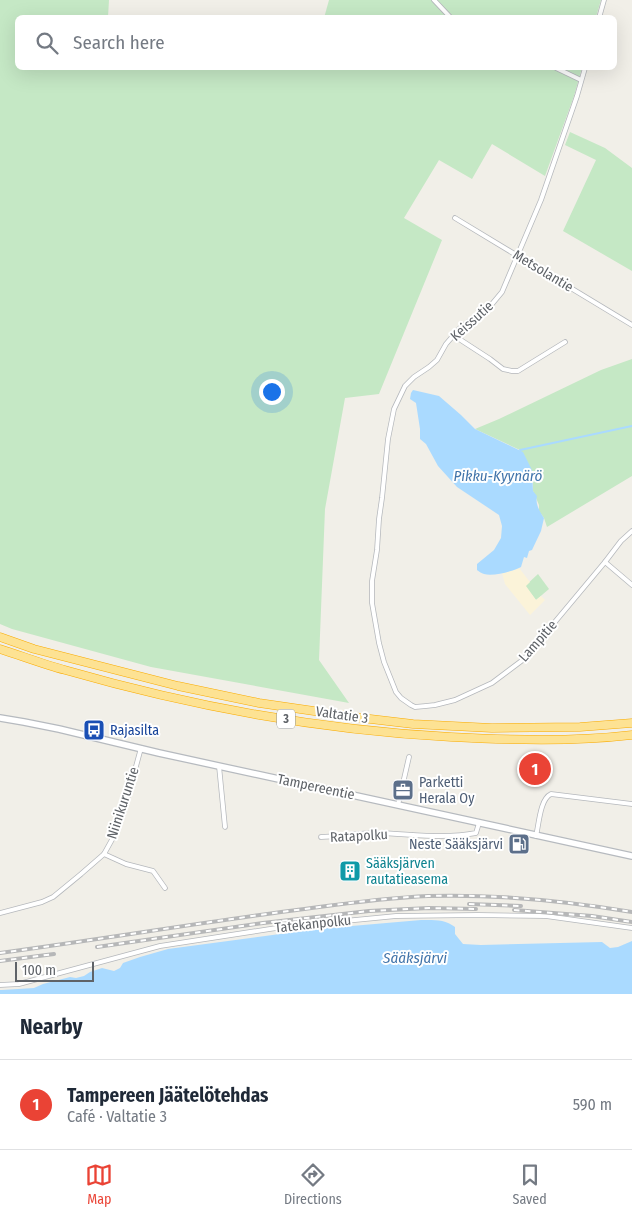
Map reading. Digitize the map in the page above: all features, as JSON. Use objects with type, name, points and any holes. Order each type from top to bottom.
[{"type":"highway","name":"Valtatie 3","points":[[0,637],[34,649],[178,686],[259,703],[353,717],[413,724],[492,728],[580,727],[632,723]]},
{"type":"highway","name":"Valtatie 3","points":[[0,649],[63,670],[218,708],[316,724],[411,735],[491,739],[555,740],[632,734]]},
{"type":"main road","name":"Tampereentie","points":[[0,718],[59,729],[479,824],[632,856]]},
{"type":"street","points":[[434,0],[448,15]]},
{"type":"street","points":[[600,15],[604,0]]},
{"type":"street","points":[[560,70],[581,80]]},
{"type":"street","name":"Keissutie","points":[[415,707],[401,698],[396,692],[384,662],[372,603],[372,581],[388,439],[394,409],[405,386],[437,360],[453,335],[492,304],[508,282],[541,200],[584,70]]},
{"type":"street","name":"Metsolantie","points":[[455,218],[632,325]]},
{"type":"street","points":[[453,335],[503,369],[512,372],[518,371],[565,342]]},
{"type":"street","name":"Lampitie","points":[[415,707],[455,700],[492,683],[507,673],[524,659],[621,541],[632,531]]},
{"type":"street","points":[[605,562],[632,586]]},
{"type":"street","name":"Niinikuruntie","points":[[0,913],[42,902],[53,897],[104,854],[114,836],[122,814],[141,748]]},
{"type":"street","points":[[398,805],[408,757]]},
{"type":"street","points":[[219,766],[225,827]]},
{"type":"street","points":[[536,836],[543,802],[548,795],[632,804]]},
{"type":"street","name":"Ratapolku","points":[[321,838],[378,833],[460,836],[476,833],[479,824]]},
{"type":"street","points":[[104,854],[126,864],[153,871],[166,888]]},
{"type":"street","name":"Tatekanpolku","points":[[0,986],[18,984],[160,946],[289,926],[363,919],[396,916],[478,914],[546,916],[632,928]]},
{"type":"green space","points":[[0,0],[109,0],[108,15],[15,15],[15,70],[581,70],[545,176],[492,144],[472,179],[439,160],[404,218],[442,240],[379,394],[345,398],[325,509],[319,660],[349,703],[151,667],[12,629],[0,624]]},
{"type":"green space","points":[[329,0],[601,0],[597,15],[325,15]]},
{"type":"green space","points":[[570,132],[605,148],[632,168],[632,271],[563,231],[596,160],[565,145]]},
{"type":"green space","points":[[632,359],[632,476],[547,527],[539,511],[539,505],[533,491],[533,479],[520,450],[475,429],[601,370]]},
{"type":"green space","points":[[538,574],[549,589],[536,600],[525,586]]},
{"type":"sand","points":[[519,568],[530,582],[526,586],[536,600],[541,596],[545,600],[530,615],[505,584],[502,573]]},
{"type":"water","name":"Pikku-Kyynärö","points":[[413,390],[439,396],[475,429],[523,452],[532,470],[533,491],[537,496],[537,505],[544,518],[541,531],[527,558],[524,557],[521,567],[492,575],[483,574],[477,570],[477,564],[494,550],[501,538],[502,526],[499,515],[457,487],[438,466],[426,444],[420,439],[416,403],[410,399]]},
{"type":"water","name":"Sääksjärvi","points":[[421,920],[451,924],[455,927],[455,934],[463,944],[602,942],[610,948],[632,941],[632,994],[0,994],[0,990],[34,988],[70,977],[84,976],[102,968],[114,971],[120,968],[123,963],[168,949],[317,929]]},
{"type":"waterway","points":[[520,450],[632,426]]},
{"type":"railway","points":[[0,953],[289,911],[410,897],[505,897],[632,912]]},
{"type":"railway","points":[[469,904],[521,906]]},
{"type":"railway","points":[[97,947],[263,923],[369,911],[429,908],[476,909]]},
{"type":"railway","points":[[514,910],[592,916],[632,922]]},
{"type":"railway","points":[[0,961],[54,954]]},
{"type":"place","name":"Rajasilta","points":[[94,730]]},
{"type":"place","name":"Tampereen Jäätelötehdas","points":[[535,769]]},
{"type":"place","name":"Parketti Herala Oy","points":[[403,790]]},
{"type":"place","name":"Neste Sääksjärvi","points":[[519,844]]},
{"type":"place","name":"Sääksjärven rautatieasema","points":[[350,871]]}]
